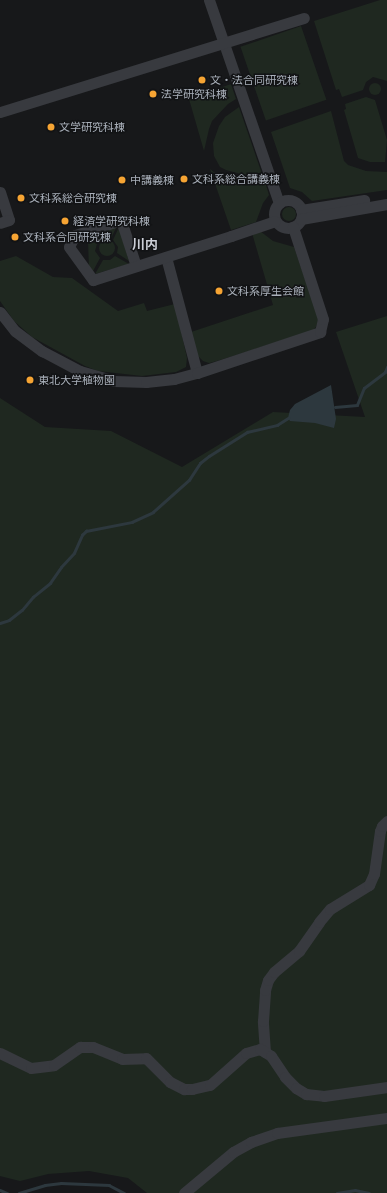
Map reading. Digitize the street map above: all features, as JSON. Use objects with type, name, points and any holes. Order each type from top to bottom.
[{"type":"street","points":[[209,0],[228,41]]},
{"type":"street","points":[[217,0],[228,41],[283,201]]},
{"type":"street","points":[[0,112],[304,18]]},
{"type":"street","points":[[0,192],[9,220],[0,223]]},
{"type":"street","points":[[0,312],[15,331],[42,351],[80,371],[114,381],[146,382],[174,379],[197,373],[320,332],[323,318],[293,228],[301,214],[387,197]]},
{"type":"street","points":[[293,228],[284,228],[275,221],[274,209],[283,201],[294,201],[301,214]]},
{"type":"street","points":[[301,214],[387,204]]},
{"type":"street","points":[[136,266],[121,220],[75,235],[69,247],[93,280],[275,221]]},
{"type":"street","points":[[166,257],[197,373]]},
{"type":"street","points":[[265,1052],[263,1021],[265,990],[268,980],[274,972],[300,951],[318,922],[330,909],[369,885],[374,874],[380,831],[382,826],[387,821]]},
{"type":"street","points":[[0,1053],[31,1068],[54,1065],[80,1047],[94,1047],[122,1059],[146,1058],[170,1082],[184,1089],[192,1089],[210,1085],[236,1061],[251,1050],[260,1049],[271,1056],[285,1076],[296,1088],[306,1094],[324,1096],[387,1088]]},
{"type":"street","points":[[184,1193],[233,1152],[251,1142],[277,1133],[387,1118]]},
{"type":"shaded area","points":[[380,0],[387,0],[387,81],[373,77],[366,82],[363,90],[342,97],[339,89],[336,90],[314,21]]},
{"type":"shaded area","points":[[301,26],[326,100],[266,121],[240,47]]},
{"type":"shaded area","points":[[375,83],[379,85],[381,89],[379,93],[375,95],[371,93],[369,89],[371,85]]},
{"type":"shaded area","points":[[231,84],[236,99],[228,104],[212,121],[204,151],[189,99]]},
{"type":"shaded area","points":[[366,97],[375,100],[387,140],[385,162],[370,162],[358,158],[344,110],[346,109],[345,104]]},
{"type":"shaded area","points":[[239,107],[263,177],[226,170],[220,167],[214,156],[213,143],[219,126],[225,117]]},
{"type":"shaded area","points":[[331,111],[344,161],[348,165],[366,171],[387,172],[387,190],[312,201],[302,192],[290,188],[271,132]]},
{"type":"shaded area","points":[[210,169],[220,177],[247,184],[266,185],[269,195],[263,203],[256,222],[231,230]]},
{"type":"shaded area","points":[[289,207],[294,209],[296,214],[294,219],[289,221],[284,219],[282,214],[284,209]]},
{"type":"shaded area","points":[[117,226],[111,238],[103,238],[98,242],[84,234]]},
{"type":"shaded area","points":[[119,227],[129,261],[117,253],[118,247],[113,240]]},
{"type":"shaded area","points":[[260,231],[273,241],[294,247],[319,318],[316,327],[312,331],[217,361],[209,363],[203,361],[198,356],[191,332],[273,305],[252,233]]},
{"type":"shaded area","points":[[88,240],[97,244],[95,251],[100,258],[92,273],[89,271]]},
{"type":"shaded area","points":[[104,240],[110,240],[115,245],[113,254],[110,256],[104,256],[99,251],[99,245]]},
{"type":"shaded area","points":[[16,256],[53,277],[72,278],[118,311],[144,303],[147,311],[175,304],[187,358],[186,367],[176,372],[142,376],[98,371],[85,366],[32,337],[14,321],[0,301],[0,261]]},
{"type":"shaded area","points":[[115,256],[129,264],[95,274],[103,260],[110,260]]},
{"type":"shaded area","points":[[387,316],[387,1193],[147,1193],[128,1178],[89,1171],[48,1174],[20,1181],[0,1176],[0,398],[45,427],[111,431],[182,467],[273,412],[365,417],[336,332]]},
{"type":"shaded area","points":[[331,385],[336,419],[334,428],[315,423],[290,421],[288,418],[290,410],[295,404]]},
{"type":"waterway","points":[[335,407],[357,405],[364,388],[385,372],[387,367]]},
{"type":"waterway","points":[[0,623],[9,620],[22,610],[33,597],[50,583],[61,567],[74,553],[82,535],[86,531],[132,522],[153,512],[189,480],[200,463],[209,456],[247,432],[277,425],[288,418]]},
{"type":"waterway","points":[[19,1193],[45,1185],[61,1183],[109,1185],[124,1193]]},
{"type":"waterway","points":[[0,1190],[7,1193]]},
{"type":"waterway","points":[[337,1193],[355,1190],[369,1193]]},
{"type":"place","name":"文・法合同研究棟","points":[[202,80]]},
{"type":"place","name":"法学研究科棟","points":[[153,94]]},
{"type":"place","name":"文学研究科棟","points":[[51,127]]},
{"type":"place","name":"文科系総合講義棟","points":[[184,179]]},
{"type":"place","name":"中講義棟","points":[[122,180]]},
{"type":"place","name":"文科系総合研究棟","points":[[21,198]]},
{"type":"place","name":"経済学研究科棟","points":[[65,221]]},
{"type":"place","name":"文科系合同研究棟","points":[[15,237]]},
{"type":"place","name":"文科系厚生会館","points":[[219,291]]},
{"type":"place","name":"東北大学植物園","points":[[30,380]]},
{"type":"district","name":"川内","points":[[145,244]]}]
